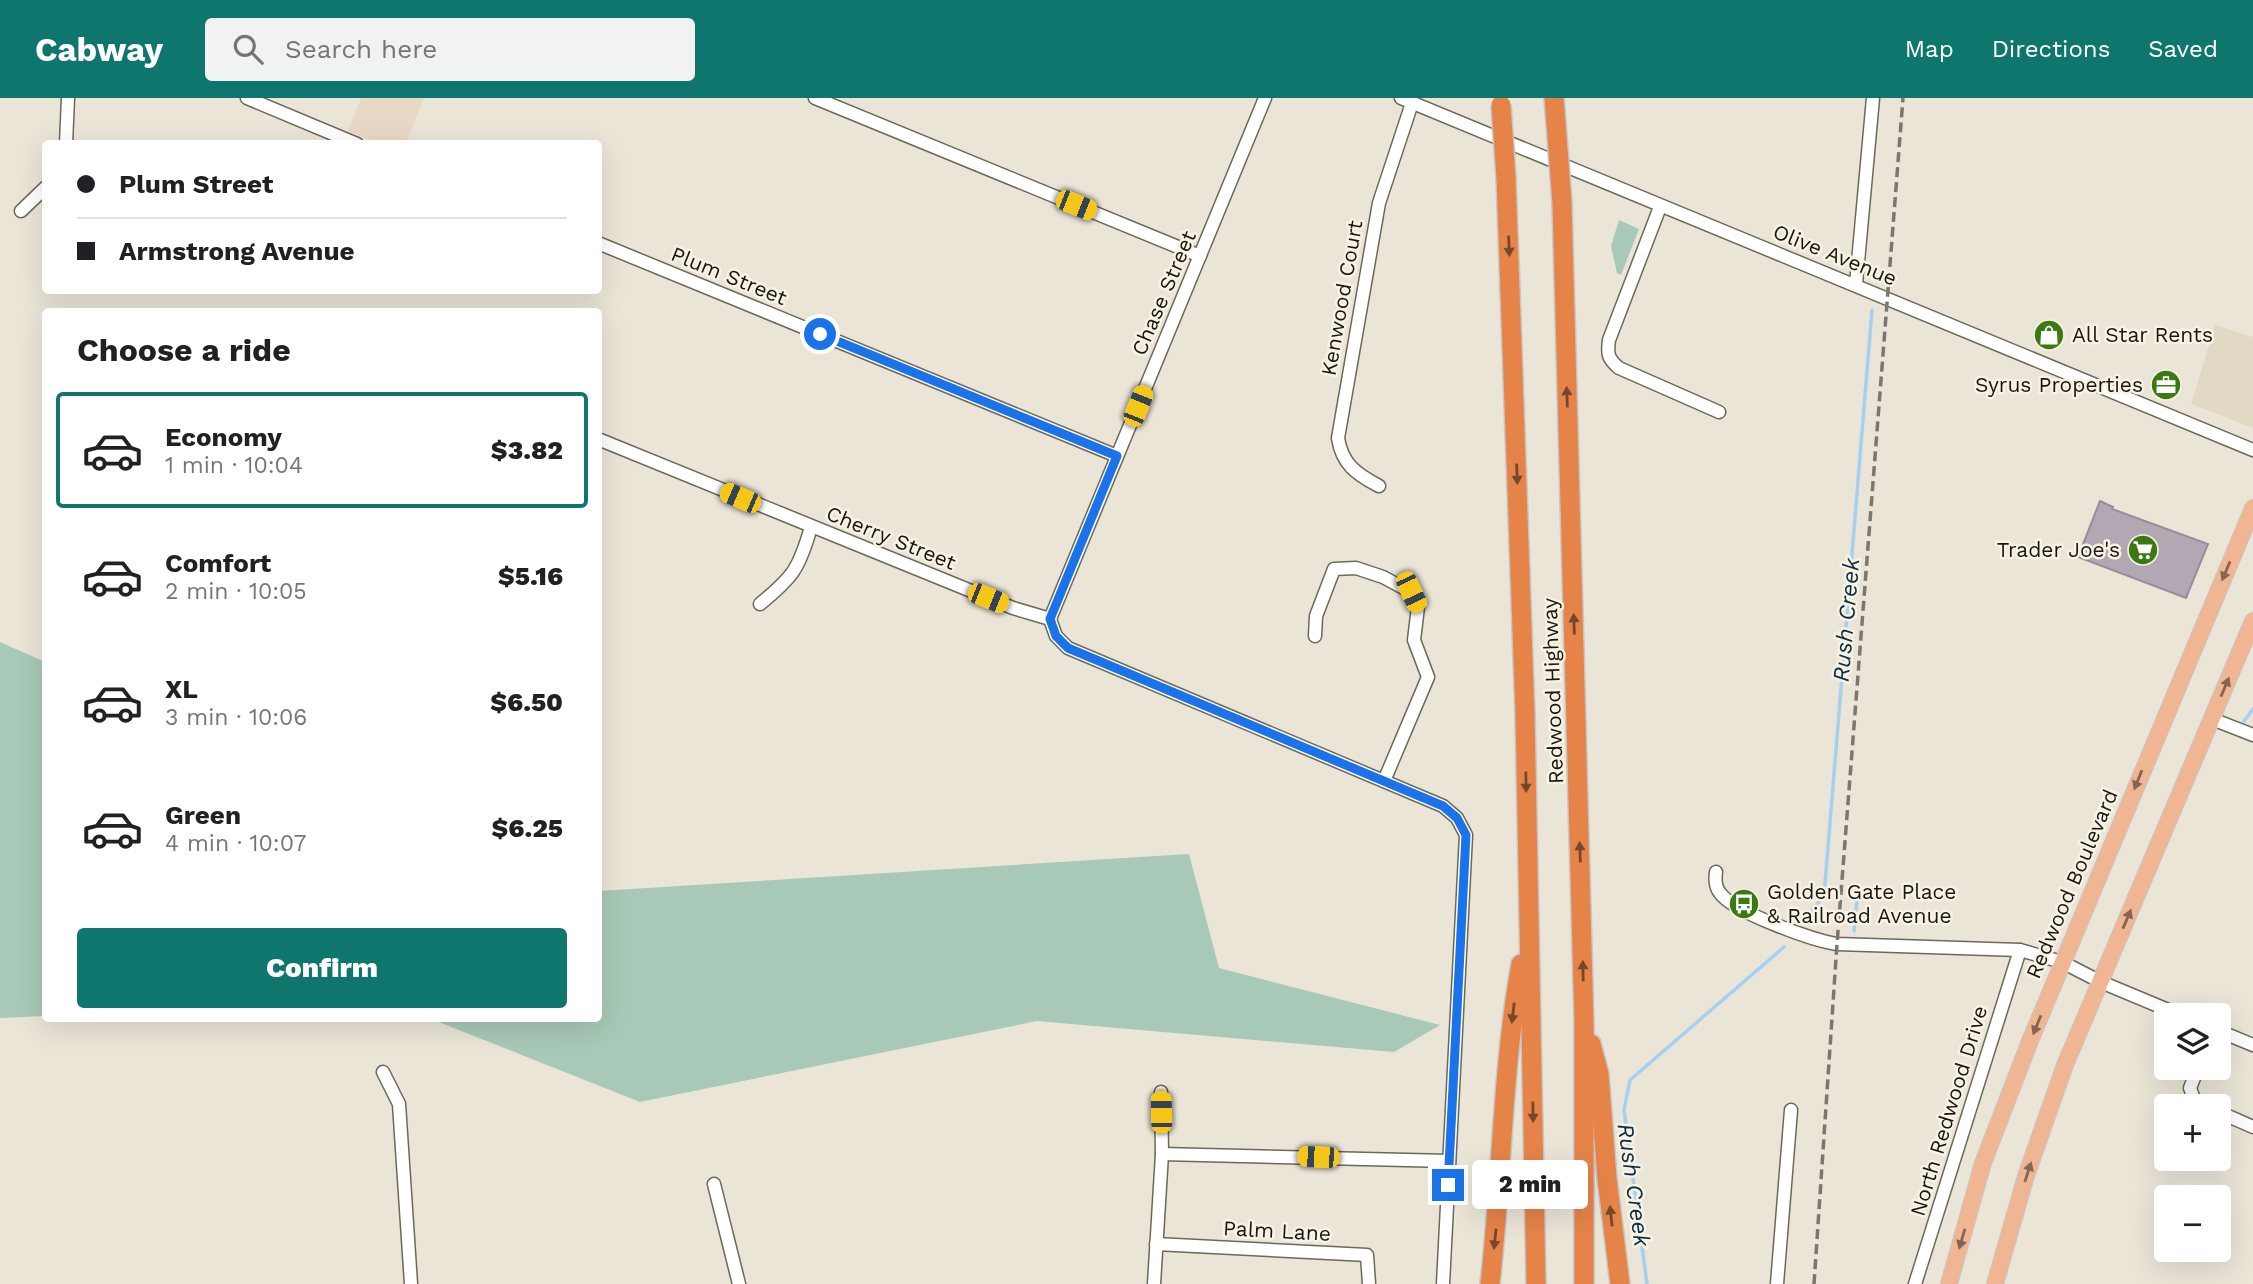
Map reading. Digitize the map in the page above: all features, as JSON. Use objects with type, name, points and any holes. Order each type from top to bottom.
[{"type":"highway","name":"Redwood Highway","points":[[1554,98],[1562,203],[1584,1023],[1584,1284]]},
{"type":"highway","name":"Redwood Highway","points":[[1501,102],[1525,691],[1536,1284]]},
{"type":"highway","points":[[1490,1284],[1512,1013],[1529,921]]},
{"type":"highway","points":[[1584,1023],[1600,1074],[1606,1166],[1620,1284]]},
{"type":"main road","name":"Redwood Boulevard","points":[[1950,1284],[1983,1163],[2062,961],[2253,508]]},
{"type":"main road","points":[[1994,1284],[2026,1176],[2056,1090],[2253,621]]},
{"type":"street","points":[[66,140],[68,98]]},
{"type":"street","points":[[247,98],[347,140]]},
{"type":"street","points":[[815,98],[1200,256]]},
{"type":"street","name":"Chase Street","points":[[1050,619],[1265,98]]},
{"type":"street","points":[[1856,284],[1873,98]]},
{"type":"street","name":"Olive Avenue","points":[[1407,100],[1660,207],[1856,284],[2253,450]]},
{"type":"street","name":"Kenwood Court","points":[[1378,486],[1355,473],[1341,455],[1338,438],[1379,203],[1407,100]]},
{"type":"street","points":[[21,211],[42,191]]},
{"type":"street","points":[[1660,207],[1609,340],[1607,354],[1619,368],[1719,412]]},
{"type":"street","name":"Plum Street","points":[[602,245],[1117,456]]},
{"type":"street","name":"Cherry Street","points":[[602,441],[1013,608],[1050,619]]},
{"type":"street","points":[[760,604],[787,582],[801,562],[811,527]]},
{"type":"street","points":[[1315,636],[1316,616],[1334,569],[1356,568],[1383,577],[1411,592],[1418,607],[1414,640],[1428,677],[1384,781]]},
{"type":"street","points":[[1050,619],[1056,636],[1068,648],[1443,806],[1457,818],[1466,835],[1443,1284]]},
{"type":"street","points":[[2212,719],[2253,735]]},
{"type":"street","points":[[1716,872],[1717,888],[1729,902],[1742,910],[1825,942],[2020,950],[2062,961],[2101,982],[2154,1004]]},
{"type":"street","name":"North Redwood Drive","points":[[1916,1284],[2020,950]]},
{"type":"street","points":[[2231,1036],[2253,1045]]},
{"type":"street","points":[[383,1072],[399,1104],[411,1284]]},
{"type":"street","points":[[1154,1284],[1162,1154],[1161,1092]]},
{"type":"street","points":[[1777,1284],[1791,1110]]},
{"type":"street","points":[[2231,1117],[2253,1127]]},
{"type":"street","points":[[1162,1154],[1449,1161]]},
{"type":"street","points":[[714,1184],[739,1284]]},
{"type":"street","name":"Palm Lane","points":[[1156,1244],[1367,1255],[1369,1284]]},
{"type":"shaded area","points":[[361,98],[424,98],[407,140],[371,140],[348,131]]},
{"type":"shaded area","points":[[2215,325],[2253,337],[2253,428],[2191,404]]},
{"type":"green space","points":[[1619,220],[1639,229],[1621,275],[1617,273],[1611,246]]},
{"type":"green space","points":[[0,642],[42,661],[42,1016],[0,1018]]},
{"type":"green space","points":[[1189,854],[1219,968],[1440,1025],[1394,1052],[1037,1021],[640,1102],[439,1022],[602,1022],[602,891]]},
{"type":"building","name":"Trader Joe's","points":[[2100,501],[2113,507],[2112,509],[2208,544],[2186,598],[2078,557]]},
{"type":"waterway","name":"Rush Creek","points":[[1802,923],[1824,896],[1872,310]]},
{"type":"waterway","points":[[2244,721],[2253,709]]},
{"type":"waterway","points":[[1854,931],[1857,901]]},
{"type":"waterway","name":"Rush Creek","points":[[1647,1284],[1624,1110],[1630,1080],[1784,947]]},
{"type":"railway","points":[[1814,1284],[1837,944],[1903,98]]},
{"type":"place","name":"All Star Rents","points":[[2049,335]]},
{"type":"place","name":"Syrus Properties","points":[[2166,385]]},
{"type":"place","name":"Trader Joe's","points":[[2143,550]]},
{"type":"place","name":"Golden Gate Place & Railroad Avenue","points":[[1744,904]]},
{"type":"route","points":[[820,334],[1117,456],[1050,619],[1056,636],[1068,648],[1443,806],[1457,818],[1466,835],[1448,1185]]}]
